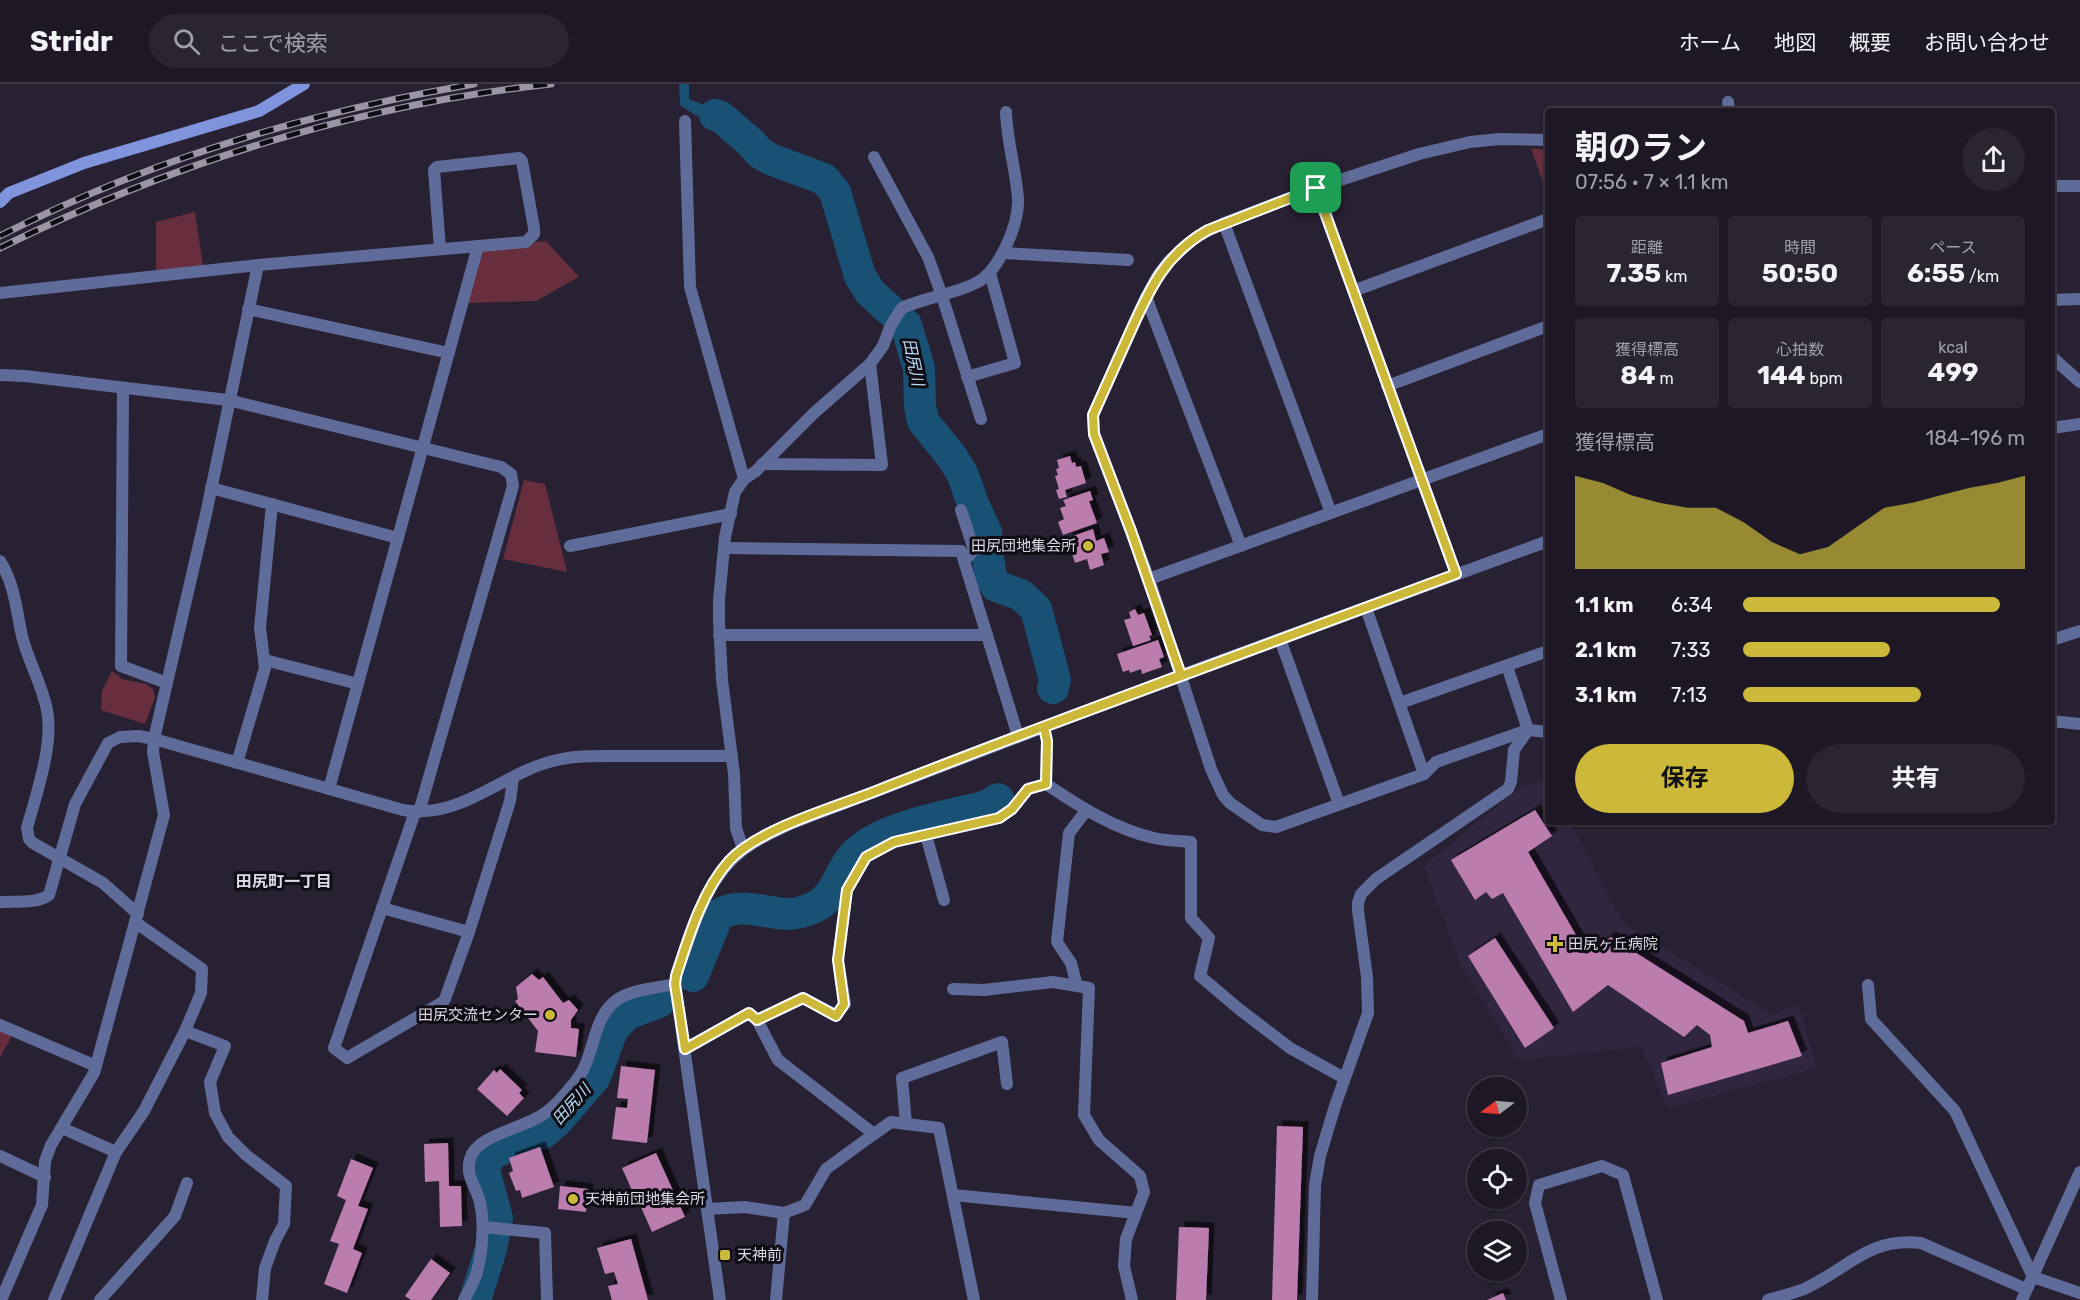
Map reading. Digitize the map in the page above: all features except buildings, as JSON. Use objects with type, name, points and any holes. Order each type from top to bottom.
[{"type":"street","points":[[0,202],[9,193],[84,163],[259,111],[304,84]]},
{"type":"street","points":[[743,849],[736,828],[732,756],[722,680],[719,635],[719,600],[724,548],[735,492],[744,479],[870,364],[883,346],[902,308],[979,282],[990,273],[1003,253],[1018,201],[1006,112]]},
{"type":"street","points":[[685,121],[690,287],[744,479]]},
{"type":"street","points":[[1545,141],[1500,139],[1470,142],[1419,154],[1316,188],[1224,223],[1196,237],[1158,274],[1093,415],[1092,423],[1094,434],[1149,579],[1212,769],[1223,795],[1230,803],[1262,825],[1276,826],[1424,774],[1436,762],[1528,730],[1545,732]]},
{"type":"street","points":[[874,157],[928,257],[981,419]]},
{"type":"street","points":[[0,293],[258,265],[526,242],[534,234],[522,161],[519,158],[437,167],[434,170],[440,249]]},
{"type":"street","points":[[2055,186],[2080,186]]},
{"type":"street","points":[[1316,188],[1456,574]]},
{"type":"street","points":[[1353,291],[1545,220]]},
{"type":"street","points":[[1224,223],[1331,513]]},
{"type":"street","points":[[329,789],[478,246]]},
{"type":"street","points":[[1003,253],[1128,260]]},
{"type":"street","points":[[1,1300],[42,1205],[45,1161],[51,1145],[94,1073],[164,815],[153,752],[154,740],[258,265]]},
{"type":"street","points":[[968,377],[1015,363],[990,273]]},
{"type":"street","points":[[1146,297],[1241,546]]},
{"type":"street","points":[[2055,300],[2080,299]]},
{"type":"street","points":[[248,309],[449,353]]},
{"type":"street","points":[[1387,386],[1545,327]]},
{"type":"street","points":[[2055,360],[2080,382]]},
{"type":"street","points":[[762,464],[882,465],[870,364]]},
{"type":"street","points":[[0,375],[26,376],[228,400],[501,467],[511,474],[513,486],[417,812],[334,1048],[347,1058],[443,1002],[469,932],[510,801],[513,778]]},
{"type":"street","points":[[123,388],[121,666],[167,683]]},
{"type":"street","points":[[2055,428],[2080,424]]},
{"type":"street","points":[[1149,579],[1545,435]]},
{"type":"street","points":[[211,488],[398,538]]},
{"type":"street","points":[[237,763],[265,668],[260,628],[272,504]]},
{"type":"street","points":[[961,510],[974,550],[964,561]]},
{"type":"street","points":[[570,546],[730,514]]},
{"type":"street","points":[[720,1300],[675,984],[677,972],[706,895],[730,861],[743,849],[790,824],[1018,736],[1545,542]]},
{"type":"street","points":[[724,548],[962,551],[1018,736]]},
{"type":"street","points":[[0,561],[13,588],[22,637],[38,676],[48,720],[41,775],[27,834],[33,843],[103,883],[136,918],[202,969],[201,993],[185,1031],[144,1111],[116,1152],[54,1300]]},
{"type":"street","points":[[1366,608],[1424,774]]},
{"type":"street","points":[[2055,639],[2080,631]]},
{"type":"street","points":[[719,635],[987,635]]},
{"type":"street","points":[[1280,639],[1339,804]]},
{"type":"street","points":[[1400,703],[1545,652]]},
{"type":"street","points":[[265,660],[358,684]]},
{"type":"street","points":[[1507,666],[1528,730]]},
{"type":"street","points":[[2055,721],[2080,724]]},
{"type":"street","points":[[1044,727],[1047,741],[1046,784]]},
{"type":"street","points":[[1312,1300],[1315,1185],[1320,1156],[1344,1078],[1368,1013],[1367,977],[1358,912],[1360,894],[1376,879],[1504,792],[1510,782],[1514,750],[1528,730]]},
{"type":"street","points":[[0,902],[36,900],[49,895],[75,804],[108,743],[120,737],[139,736],[417,812],[446,809],[537,766],[572,757],[732,756]]},
{"type":"street","points":[[757,1020],[803,998],[836,1016],[844,1004],[838,960],[847,890],[866,857],[894,842],[999,818],[1012,809],[1028,789],[1046,784],[1086,811],[1120,826],[1154,838],[1191,842],[1191,918],[1209,938],[1200,976],[1290,1048],[1344,1078]]},
{"type":"street","points":[[1077,986],[1071,963],[1057,942],[1069,833],[1086,811]]},
{"type":"street","points":[[926,835],[944,900]]},
{"type":"street","points":[[382,908],[469,932]]},
{"type":"street","points":[[953,989],[984,990],[1053,982],[1089,988],[1084,1115],[1099,1140],[1140,1176],[1144,1192],[1126,1239],[1124,1266],[1132,1300]]},
{"type":"street","points":[[464,1300],[476,1275],[492,1228],[469,1176],[470,1158],[480,1142],[532,1122],[550,1110],[583,1070],[599,1023],[606,1009],[618,999],[634,992],[675,984]]},
{"type":"street","points":[[1868,985],[1871,1019],[1955,1111],[2033,1277],[2080,1293]]},
{"type":"street","points":[[685,1049],[749,1013],[757,1020],[777,1060],[874,1134]]},
{"type":"street","points":[[0,1025],[96,1066]]},
{"type":"street","points":[[185,1031],[225,1046],[210,1082],[215,1113],[228,1137],[246,1155],[286,1186],[284,1224],[265,1268],[262,1300]]},
{"type":"street","points":[[906,1124],[902,1078],[1002,1042],[1007,1084]]},
{"type":"street","points":[[707,1209],[745,1207],[784,1213],[805,1205],[826,1169],[891,1122],[939,1128],[974,1300]]},
{"type":"street","points":[[62,1128],[116,1152]]},
{"type":"street","points":[[0,1156],[45,1177]]},
{"type":"street","points":[[1562,1300],[1535,1203],[1539,1185],[1602,1166],[1623,1175],[1657,1300]]},
{"type":"street","points":[[1768,1300],[1804,1289],[1872,1249],[1903,1241],[1922,1243],[2024,1295],[2080,1172]]},
{"type":"street","points":[[100,1300],[175,1216],[187,1183]]},
{"type":"street","points":[[953,1195],[1136,1213]]},
{"type":"street","points":[[776,1300],[784,1213]]},
{"type":"street","points":[[492,1228],[545,1233],[547,1300]]},
{"type":"shaded area","points":[[1531,148],[1545,150],[1545,188]]},
{"type":"shaded area","points":[[195,212],[203,266],[156,271],[156,222]]},
{"type":"shaded area","points":[[546,241],[579,277],[536,301],[468,303],[481,248]]},
{"type":"shaded area","points":[[524,480],[545,484],[567,572],[503,559]]},
{"type":"shaded area","points":[[112,671],[122,679],[146,684],[153,689],[155,697],[145,724],[101,710],[102,691]]},
{"type":"shaded area","name":"田尻ヶ丘病院","points":[[1545,778],[1545,825],[1572,825],[1623,923],[1772,1014],[1798,1003],[1817,1068],[1668,1108],[1641,1047],[1519,1060],[1461,965],[1424,866],[1519,788]]},
{"type":"shaded area","points":[[0,1030],[12,1036],[0,1057]]},
{"type":"water","points":[[679,84],[689,84],[689,99],[725,113],[753,138],[746,146],[718,121],[695,115],[680,105]]},
{"type":"waterway","name":"田尻川","points":[[715,115],[721,117],[760,153],[824,179],[835,192],[860,276],[870,292],[906,325],[919,368],[920,406],[923,421],[952,457],[963,475],[986,532],[991,578],[996,586],[1021,595],[1036,609],[1055,680],[1053,688]]},
{"type":"waterway","name":"田尻川","points":[[693,976],[718,915],[736,909],[790,914],[810,909],[831,894],[850,860],[866,845],[898,829],[987,806],[998,799]]},
{"type":"waterway","name":"田尻川","points":[[475,1300],[491,1249],[497,1218],[483,1167],[492,1153],[543,1133],[557,1121],[595,1077],[612,1030],[627,1014],[659,1002]]},
{"type":"railway","points":[[0,236],[113,184],[231,142],[352,109],[474,84]]},
{"type":"railway","points":[[0,248],[133,189],[268,142],[338,122],[408,106],[551,84]]},
{"type":"place","name":"田尻団地集会所","points":[[1088,546]]},
{"type":"place","name":"田尻ヶ丘病院","points":[[1555,944]]},
{"type":"place","name":"田尻交流センター","points":[[550,1015]]},
{"type":"place","name":"天神前団地集会所","points":[[573,1199]]},
{"type":"place","name":"天神前","points":[[725,1255]]},
{"type":"district","name":"田尻町一丁目","points":[[284,881]]},
{"type":"route","points":[[1316,188],[1208,230],[1196,237],[1169,261],[1149,290],[1093,415],[1094,434],[1149,579],[1181,675],[1044,727],[1018,736],[790,824],[743,849],[730,861],[706,895],[676,976],[675,984],[685,1049],[749,1013],[757,1020],[803,998],[836,1016],[844,1004],[838,960],[847,890],[866,857],[894,842],[999,818],[1012,809],[1028,789],[1046,784],[1047,741],[1044,727],[1456,574],[1316,188]]}]
